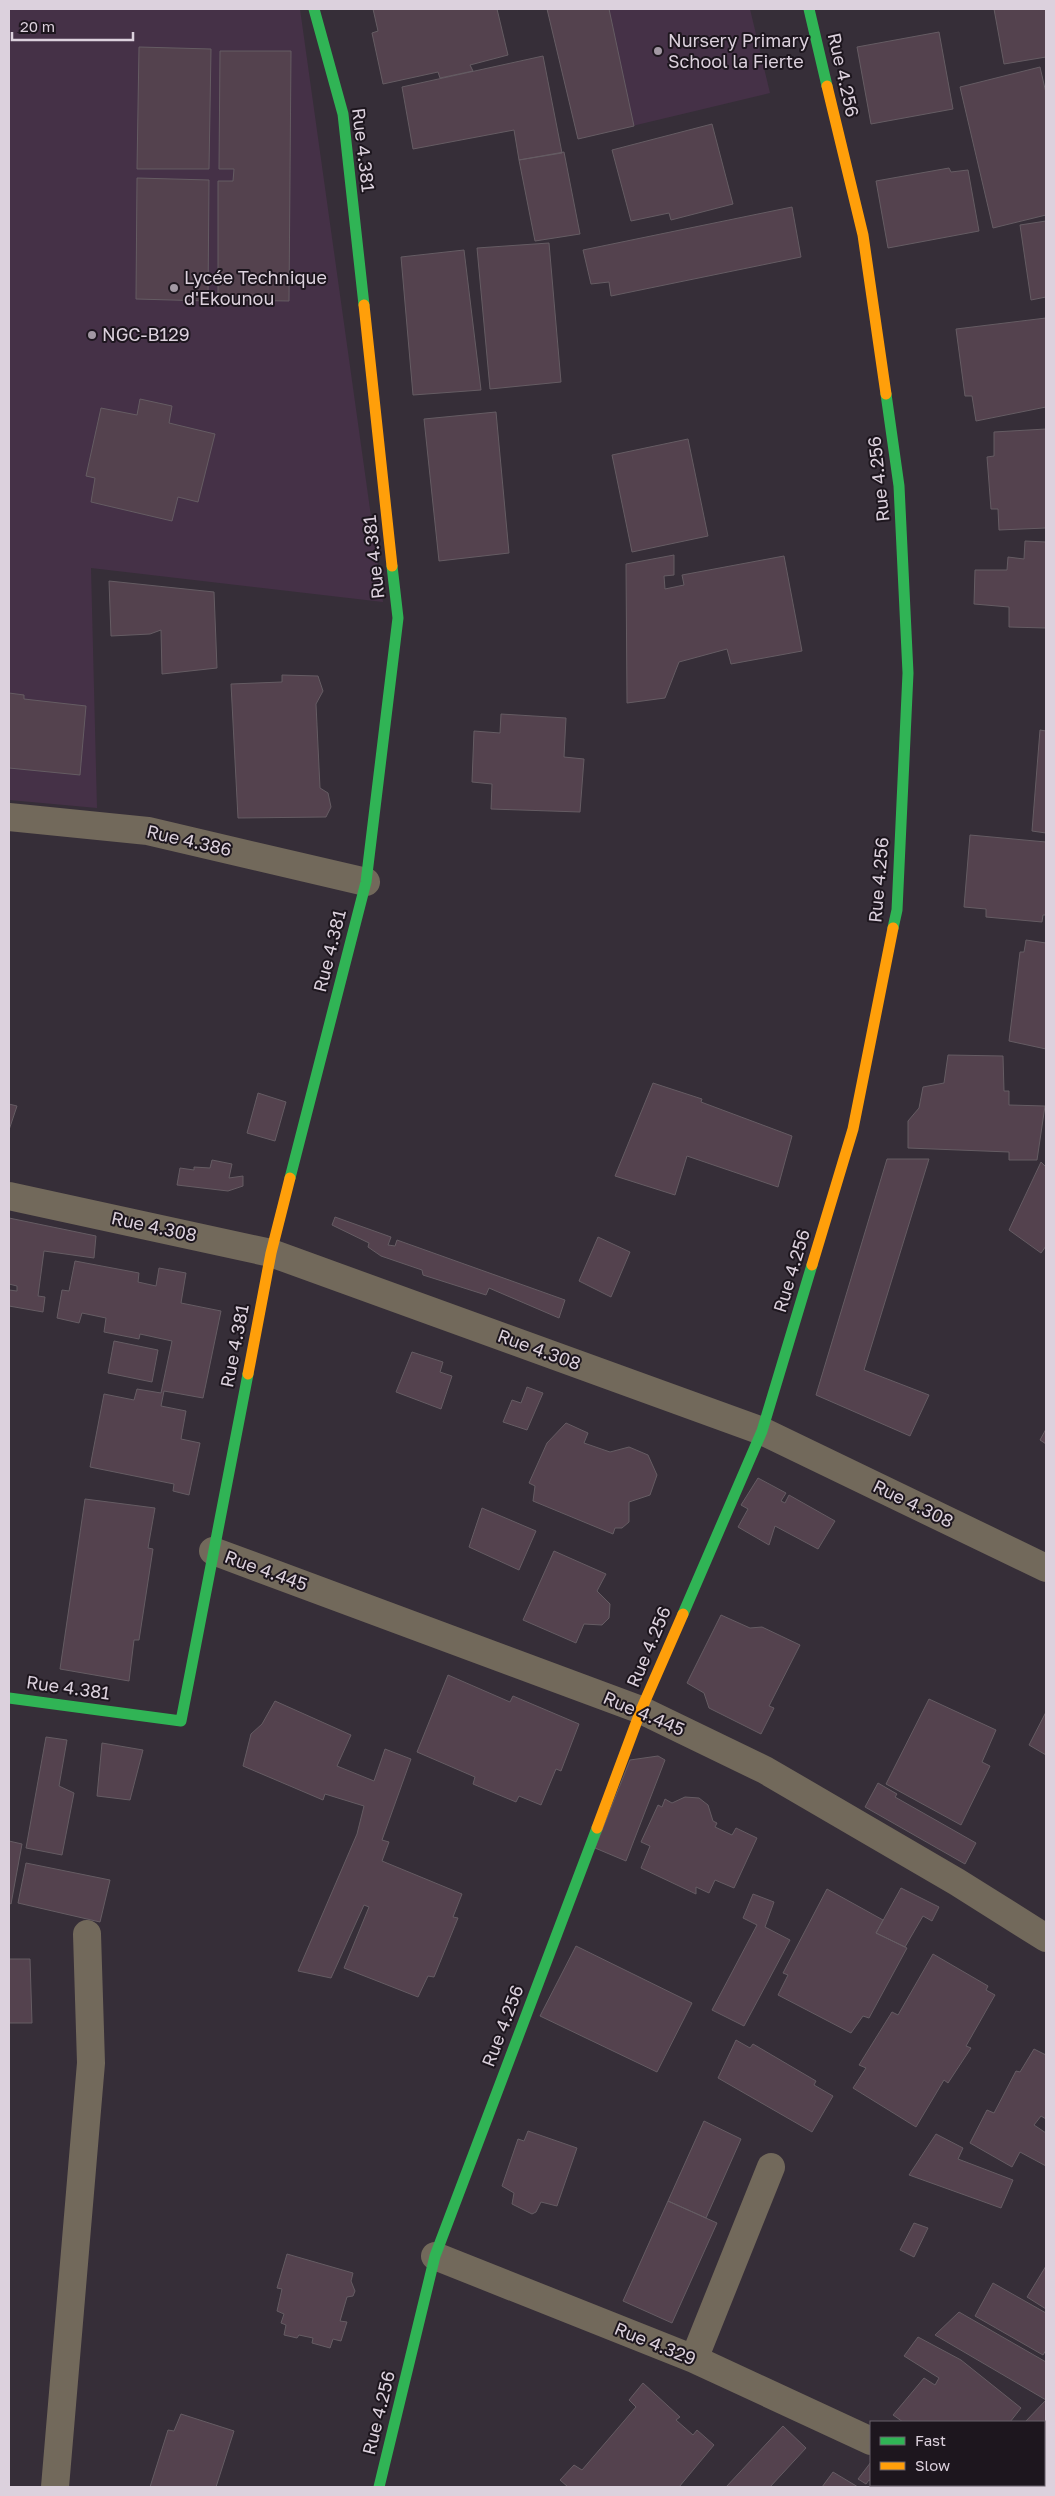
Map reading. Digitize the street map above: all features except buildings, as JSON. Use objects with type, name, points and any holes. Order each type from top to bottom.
[{"type":"street","name":"Rue 4.381","points":[[9,1698],[181,1721],[271,1253],[366,882],[398,618],[343,114],[314,9]]},
{"type":"street","name":"Rue 4.256","points":[[379,2487],[435,2256],[641,1710],[762,1431],[854,1129],[897,910],[908,673],[899,486],[863,235],[809,9]]},
{"type":"street","name":"Rue 4.386","points":[[9,817],[148,831],[366,882]]},
{"type":"street","name":"Rue 4.308","points":[[9,1196],[271,1253],[762,1431],[1046,1568]]},
{"type":"street","name":"Rue 4.445","points":[[214,1552],[641,1710],[765,1770],[957,1882],[1046,1938]]},
{"type":"street","points":[[55,2487],[91,2063],[87,1934]]},
{"type":"street","points":[[694,2359],[771,2167]]},
{"type":"street","name":"Rue 4.329","points":[[435,2256],[694,2359],[870,2441]]},
{"type":"shaded area","name":"Lycée Technique d'Ekounou","points":[[9,9],[300,9],[383,602],[91,568],[97,808],[9,800]]},
{"type":"shaded area","name":"Nursery Primary School la Fierte","points":[[547,9],[750,9],[770,93],[578,139]]},
{"type":"traffic: fast","points":[[314,9],[343,114],[364,305]]},
{"type":"traffic: fast","points":[[809,9],[827,86]]},
{"type":"traffic: fast","points":[[886,394],[899,486],[908,673],[897,910],[893,928]]},
{"type":"traffic: fast","points":[[290,1178],[366,882],[398,618],[392,566]]},
{"type":"traffic: fast","points":[[683,1614],[762,1431],[812,1265]]},
{"type":"traffic: fast","points":[[9,1698],[181,1721],[248,1374]]},
{"type":"traffic: fast","points":[[379,2487],[435,2256],[597,1828]]},
{"type":"traffic: slow","points":[[827,86],[863,235],[886,394]]},
{"type":"traffic: slow","points":[[364,305],[392,566]]},
{"type":"traffic: slow","points":[[812,1265],[853,1129],[893,928]]},
{"type":"traffic: slow","points":[[248,1374],[271,1253],[290,1178]]},
{"type":"traffic: slow","points":[[597,1828],[641,1710],[683,1614]]},
{"type":"place","name":"Nursery Primary School la Fierte","points":[[658,51]]},
{"type":"place","name":"Lycée Technique d'Ekounou","points":[[174,288]]},
{"type":"place","name":"NGC-B129","points":[[92,335]]}]
